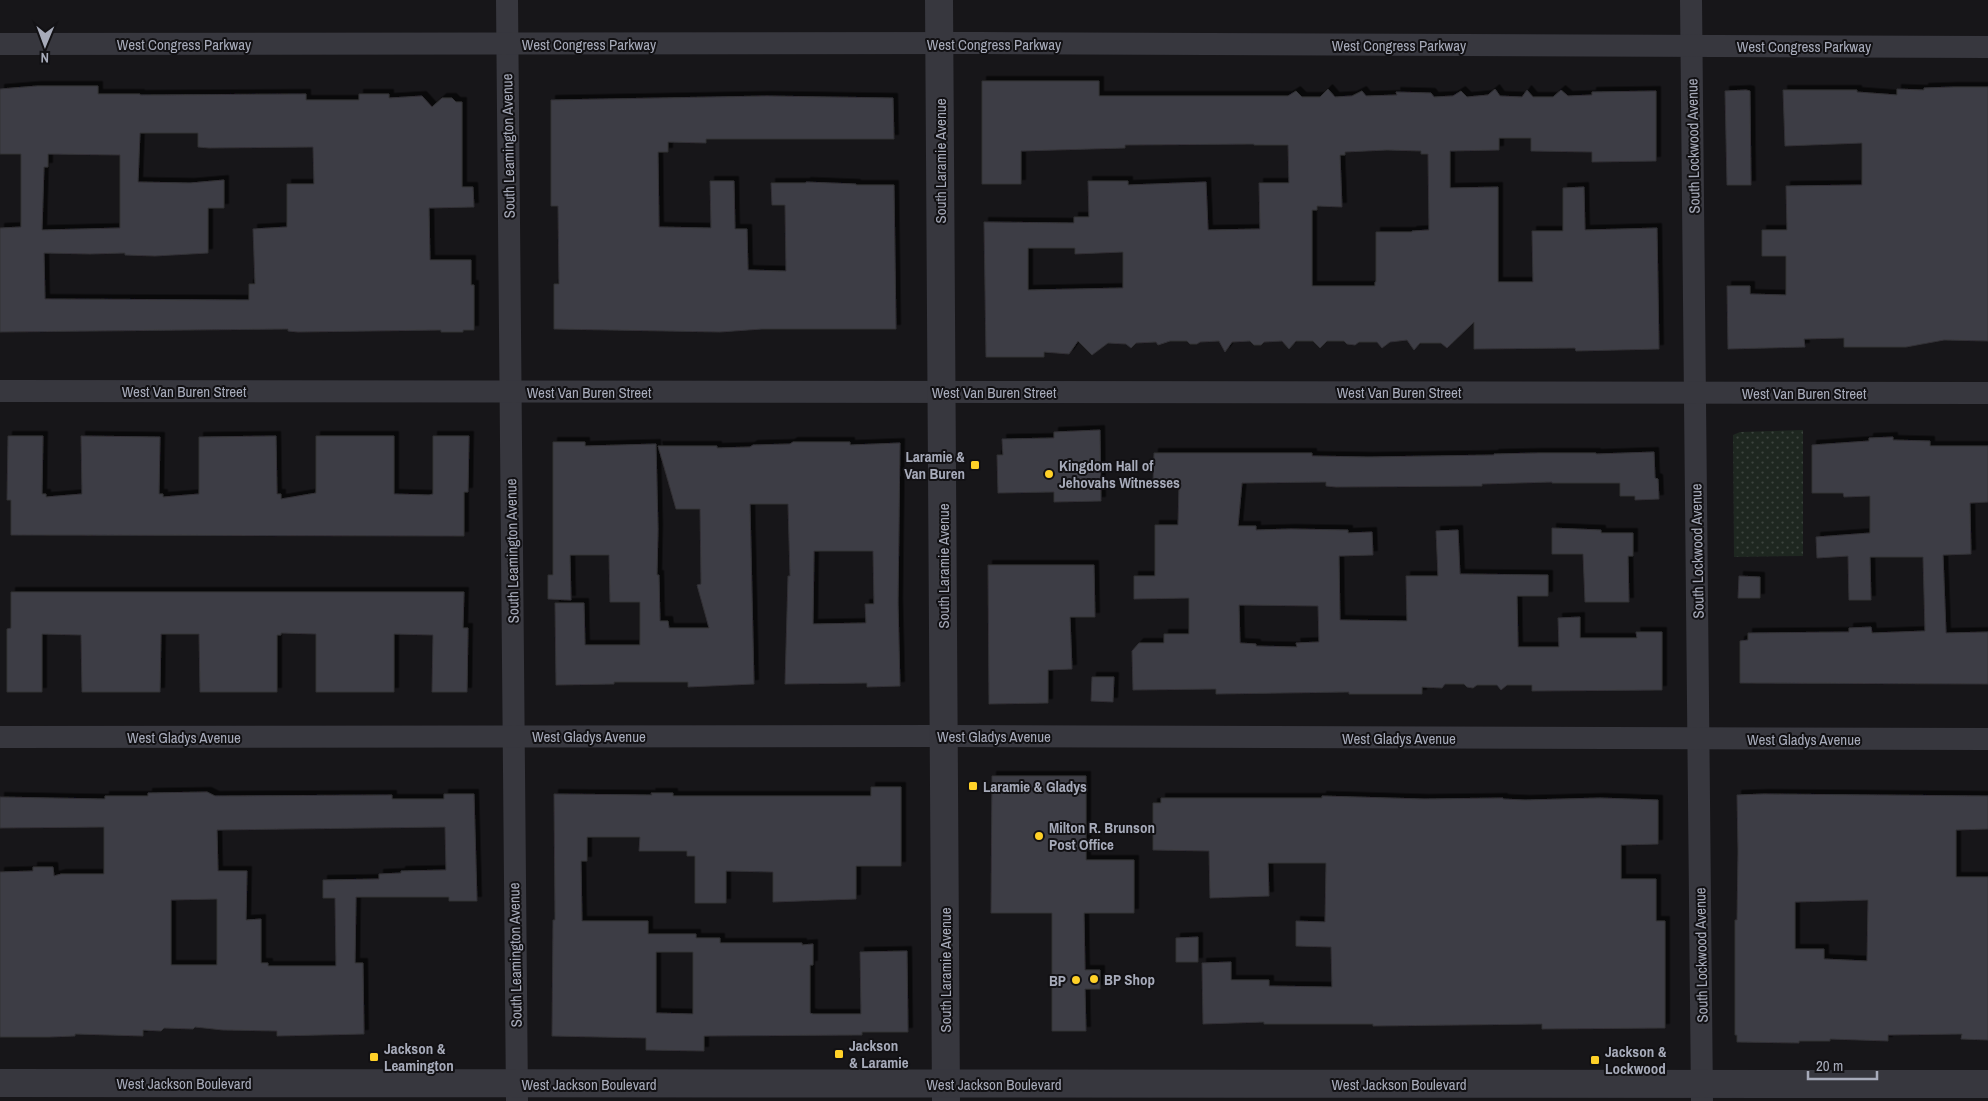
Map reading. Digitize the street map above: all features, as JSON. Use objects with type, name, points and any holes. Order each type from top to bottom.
[{"type":"street","name":"South Leamington Avenue","points":[[507,0],[517,1092]]},
{"type":"street","name":"South Laramie Avenue","points":[[939,0],[946,1092]]},
{"type":"street","name":"South Lockwood Avenue","points":[[1691,0],[1702,1092]]},
{"type":"street","name":"West Congress Parkway","points":[[0,44],[939,43],[1988,47]]},
{"type":"street","name":"West Van Buren Street","points":[[0,391],[1988,393]]},
{"type":"street","name":"West Gladys Avenue","points":[[0,737],[944,736],[1988,739]]},
{"type":"street","name":"West Jackson Boulevard","points":[[0,1083],[517,1092],[1702,1092],[1988,1084]]},
{"type":"shaded area","points":[[1803,430],[1803,556],[1734,557],[1733,435],[1740,432]]},
{"type":"building","points":[[982,81],[1099,81],[1099,96],[1288,96],[1296,91],[1302,97],[1320,97],[1328,89],[1335,97],[1352,96],[1362,91],[1366,96],[1397,95],[1396,92],[1431,93],[1434,97],[1453,96],[1461,91],[1467,97],[1488,95],[1495,89],[1500,96],[1522,97],[1527,90],[1533,97],[1553,97],[1561,90],[1568,96],[1592,95],[1592,92],[1656,91],[1656,161],[1592,162],[1592,152],[1531,151],[1531,138],[1499,138],[1499,150],[1450,151],[1450,188],[1498,187],[1498,282],[1533,282],[1532,231],[1563,231],[1563,188],[1584,187],[1585,230],[1657,228],[1659,349],[1576,351],[1575,348],[1474,349],[1474,322],[1447,348],[1441,343],[1420,343],[1414,350],[1407,340],[1390,342],[1382,348],[1377,342],[1359,342],[1355,345],[1347,344],[1344,341],[1327,341],[1320,348],[1313,341],[1296,341],[1289,349],[1282,341],[1264,342],[1261,345],[1254,345],[1250,341],[1232,342],[1225,352],[1219,341],[1190,344],[1187,341],[1170,341],[1158,345],[1156,342],[1136,343],[1131,348],[1126,344],[1108,343],[1092,355],[1078,341],[1069,354],[1044,352],[1044,357],[986,357],[984,222],[1074,223],[1074,217],[1089,217],[1088,181],[1128,181],[1128,185],[1206,182],[1208,230],[1260,229],[1259,183],[1289,183],[1288,145],[1125,145],[1125,148],[1021,151],[1021,184],[982,184]],"holes":[[[1421,151],[1421,154],[1428,154],[1429,230],[1376,232],[1375,286],[1312,286],[1312,210],[1317,210],[1317,206],[1342,207],[1340,155],[1345,155],[1345,152]],[[1028,248],[1075,248],[1075,254],[1123,252],[1123,288],[1028,290]]]},
{"type":"building","points":[[37,86],[98,86],[98,94],[306,94],[306,100],[359,100],[359,94],[389,94],[389,98],[422,96],[432,107],[442,98],[452,98],[456,102],[462,102],[462,187],[473,187],[474,207],[429,208],[430,260],[471,260],[471,285],[474,285],[474,330],[463,330],[463,332],[441,332],[441,330],[298,332],[288,331],[288,329],[0,332],[0,228],[21,227],[21,154],[0,154],[0,89]],"holes":[[[140,133],[198,133],[198,147],[209,148],[313,147],[314,184],[287,184],[287,227],[253,229],[255,284],[249,284],[249,300],[45,299],[44,253],[125,253],[125,255],[155,256],[208,253],[208,208],[224,208],[224,180],[190,183],[138,182]],[[48,154],[120,155],[120,228],[42,230],[44,167],[48,167]]]},
{"type":"building","points":[[1988,87],[1988,341],[1944,340],[1906,347],[1844,347],[1844,338],[1804,339],[1805,347],[1728,349],[1727,286],[1750,286],[1750,294],[1786,295],[1786,256],[1762,256],[1762,230],[1787,230],[1786,186],[1862,185],[1862,143],[1785,146],[1783,90],[1857,90],[1857,92],[1897,95],[1897,89],[1924,90],[1924,88]]},
{"type":"building","points":[[1725,91],[1750,91],[1751,185],[1727,185]]},
{"type":"building","points":[[767,96],[893,98],[894,139],[706,139],[706,143],[668,142],[668,152],[658,152],[659,227],[711,228],[710,181],[734,181],[735,229],[747,229],[748,270],[786,271],[785,205],[772,205],[771,183],[806,182],[894,185],[896,329],[762,329],[720,332],[554,329],[554,284],[559,284],[558,206],[551,206],[551,100]]},
{"type":"building","name":"Kingdom Hall of Jehovahs Witnesses","points":[[1100,430],[1101,501],[1054,502],[1054,492],[998,493],[997,455],[1003,455],[1002,439],[1054,438],[1054,432]]},
{"type":"building","points":[[8,436],[43,436],[42,494],[46,494],[46,497],[82,494],[81,436],[160,437],[159,494],[163,494],[163,497],[199,494],[199,437],[276,436],[277,494],[281,494],[281,499],[316,493],[316,436],[394,436],[394,494],[429,495],[433,494],[433,436],[469,436],[468,492],[464,492],[464,536],[11,535],[11,500],[7,500]]},
{"type":"building","points":[[1893,437],[1893,440],[1930,441],[1930,446],[1988,446],[1988,502],[1970,503],[1971,554],[1943,555],[1946,633],[1988,632],[1988,684],[1740,683],[1740,641],[1748,640],[1748,633],[1849,632],[1849,628],[1871,627],[1872,633],[1925,631],[1923,557],[1870,557],[1871,600],[1849,600],[1848,556],[1817,558],[1816,537],[1870,533],[1870,496],[1844,497],[1843,493],[1812,493],[1812,445],[1869,441],[1869,438]]},
{"type":"building","points":[[553,442],[585,442],[585,446],[656,444],[657,575],[659,575],[660,621],[668,621],[669,628],[709,628],[697,585],[701,584],[700,509],[676,509],[658,446],[717,446],[717,448],[790,444],[793,442],[850,442],[850,445],[900,443],[898,603],[900,686],[867,687],[867,683],[785,684],[788,576],[790,576],[788,504],[750,504],[754,684],[688,687],[688,682],[614,682],[614,684],[556,685],[555,603],[584,603],[585,645],[640,645],[640,602],[610,602],[609,555],[570,555],[571,600],[548,599],[548,575],[553,575]],"holes":[[[814,551],[873,551],[874,604],[865,604],[866,623],[813,624]]]},
{"type":"building","points":[[1654,452],[1655,478],[1658,479],[1659,499],[1635,500],[1635,496],[1620,496],[1620,483],[1552,482],[1482,484],[1482,486],[1336,487],[1326,486],[1326,482],[1242,483],[1238,526],[1256,526],[1256,530],[1291,529],[1348,530],[1348,533],[1372,532],[1373,555],[1339,556],[1340,620],[1407,621],[1406,576],[1438,576],[1436,531],[1458,530],[1460,574],[1548,575],[1548,596],[1517,596],[1518,647],[1559,647],[1558,618],[1580,617],[1580,638],[1637,638],[1636,632],[1662,632],[1662,690],[1532,691],[1532,685],[1507,685],[1501,690],[1497,685],[1477,685],[1473,688],[1467,687],[1464,684],[1445,684],[1442,688],[1422,687],[1422,694],[1349,694],[1349,692],[1216,694],[1216,689],[1133,690],[1132,651],[1139,643],[1164,643],[1164,634],[1189,634],[1189,598],[1134,599],[1134,576],[1155,576],[1155,525],[1178,525],[1179,484],[1153,484],[1154,453],[1312,453],[1312,456],[1369,457],[1538,453]],"holes":[[[1239,605],[1318,606],[1319,642],[1296,643],[1297,647],[1256,646],[1256,644],[1240,643]]]},
{"type":"building","points":[[1552,528],[1601,530],[1601,533],[1633,533],[1633,556],[1628,556],[1629,602],[1585,602],[1583,554],[1552,554]]},
{"type":"building","points":[[988,565],[1094,565],[1095,617],[1070,617],[1072,669],[1048,670],[1048,703],[989,704]]},
{"type":"building","points":[[1739,576],[1760,577],[1760,598],[1738,598]]},
{"type":"building","points":[[11,592],[464,592],[463,628],[468,628],[467,692],[432,692],[433,635],[394,634],[394,692],[316,692],[316,634],[281,633],[281,635],[277,635],[277,692],[200,692],[199,634],[161,634],[160,692],[82,692],[81,635],[42,634],[42,692],[7,692],[7,629],[11,628]]},
{"type":"building","points":[[1092,677],[1114,677],[1113,702],[1091,701]]},
{"type":"building","name":"Milton R. Brunson Post Office","points":[[992,776],[1086,776],[1086,860],[1134,860],[1134,913],[1084,913],[1085,970],[1100,970],[1100,989],[1085,989],[1086,1031],[1052,1031],[1052,913],[991,913]]},
{"type":"building","points":[[871,787],[901,787],[901,866],[856,866],[856,899],[773,902],[773,872],[726,871],[726,903],[695,903],[695,856],[687,856],[687,851],[639,851],[640,837],[587,837],[587,861],[581,861],[582,921],[648,921],[648,934],[696,934],[696,938],[720,938],[720,943],[813,944],[813,965],[810,965],[810,1013],[813,1014],[861,1014],[860,952],[907,951],[908,1032],[862,1032],[862,1035],[704,1036],[704,1051],[646,1050],[646,1038],[552,1036],[553,920],[555,920],[554,794],[652,795],[651,793],[673,793],[673,796],[871,796]],"holes":[[[656,952],[693,952],[693,1014],[656,1013]]]},
{"type":"building","points":[[207,792],[215,796],[392,795],[392,799],[444,799],[444,794],[474,794],[477,901],[449,901],[449,897],[356,897],[355,963],[363,963],[364,1034],[277,1036],[277,1031],[223,1030],[195,1027],[193,1029],[164,1028],[161,1031],[143,1030],[143,1036],[75,1034],[75,1036],[50,1037],[0,1037],[0,872],[33,871],[33,867],[53,867],[54,876],[61,874],[104,874],[104,827],[0,828],[0,797],[105,799],[105,796],[148,796],[148,793]],"holes":[[[445,827],[446,870],[401,871],[401,873],[379,874],[379,879],[323,880],[323,898],[335,898],[336,966],[268,966],[268,963],[261,963],[261,919],[246,920],[247,871],[218,871],[217,830]],[[217,899],[217,965],[171,965],[171,900]]]},
{"type":"building","points":[[1737,795],[1988,796],[1988,829],[1956,830],[1956,877],[1988,877],[1988,1040],[1961,1039],[1962,1034],[1888,1035],[1888,1041],[1830,1039],[1830,1041],[1799,1041],[1799,1043],[1737,1042],[1737,1035],[1735,1035],[1735,920],[1737,920]],"holes":[[[1868,900],[1867,961],[1824,959],[1824,949],[1795,949],[1795,902]]]},
{"type":"building","points":[[1322,796],[1424,799],[1503,798],[1525,800],[1600,798],[1658,800],[1658,844],[1621,845],[1621,879],[1656,879],[1656,921],[1665,921],[1665,1028],[1542,1029],[1542,1024],[1373,1026],[1373,1024],[1264,1024],[1264,1022],[1203,1024],[1202,963],[1231,962],[1231,980],[1269,980],[1269,986],[1332,987],[1331,947],[1296,946],[1296,921],[1325,922],[1326,863],[1268,863],[1269,896],[1210,898],[1209,851],[1153,850],[1153,803],[1161,803],[1161,798],[1322,798]]},
{"type":"building","points":[[1198,937],[1198,962],[1176,962],[1176,938]]},
{"type":"place","name":"Laramie & Van Buren","points":[[975,465]]},
{"type":"place","name":"Kingdom Hall of Jehovahs Witnesses","points":[[1049,474]]},
{"type":"place","name":"Laramie & Gladys","points":[[973,786]]},
{"type":"place","name":"Milton R. Brunson Post Office","points":[[1039,836]]},
{"type":"place","name":"BP Shop","points":[[1094,979]]},
{"type":"place","name":"BP","points":[[1076,980]]},
{"type":"place","name":"Jackson & Laramie","points":[[839,1054]]},
{"type":"place","name":"Jackson & Leamington","points":[[374,1057]]},
{"type":"place","name":"Jackson & Lockwood","points":[[1595,1060]]}]
